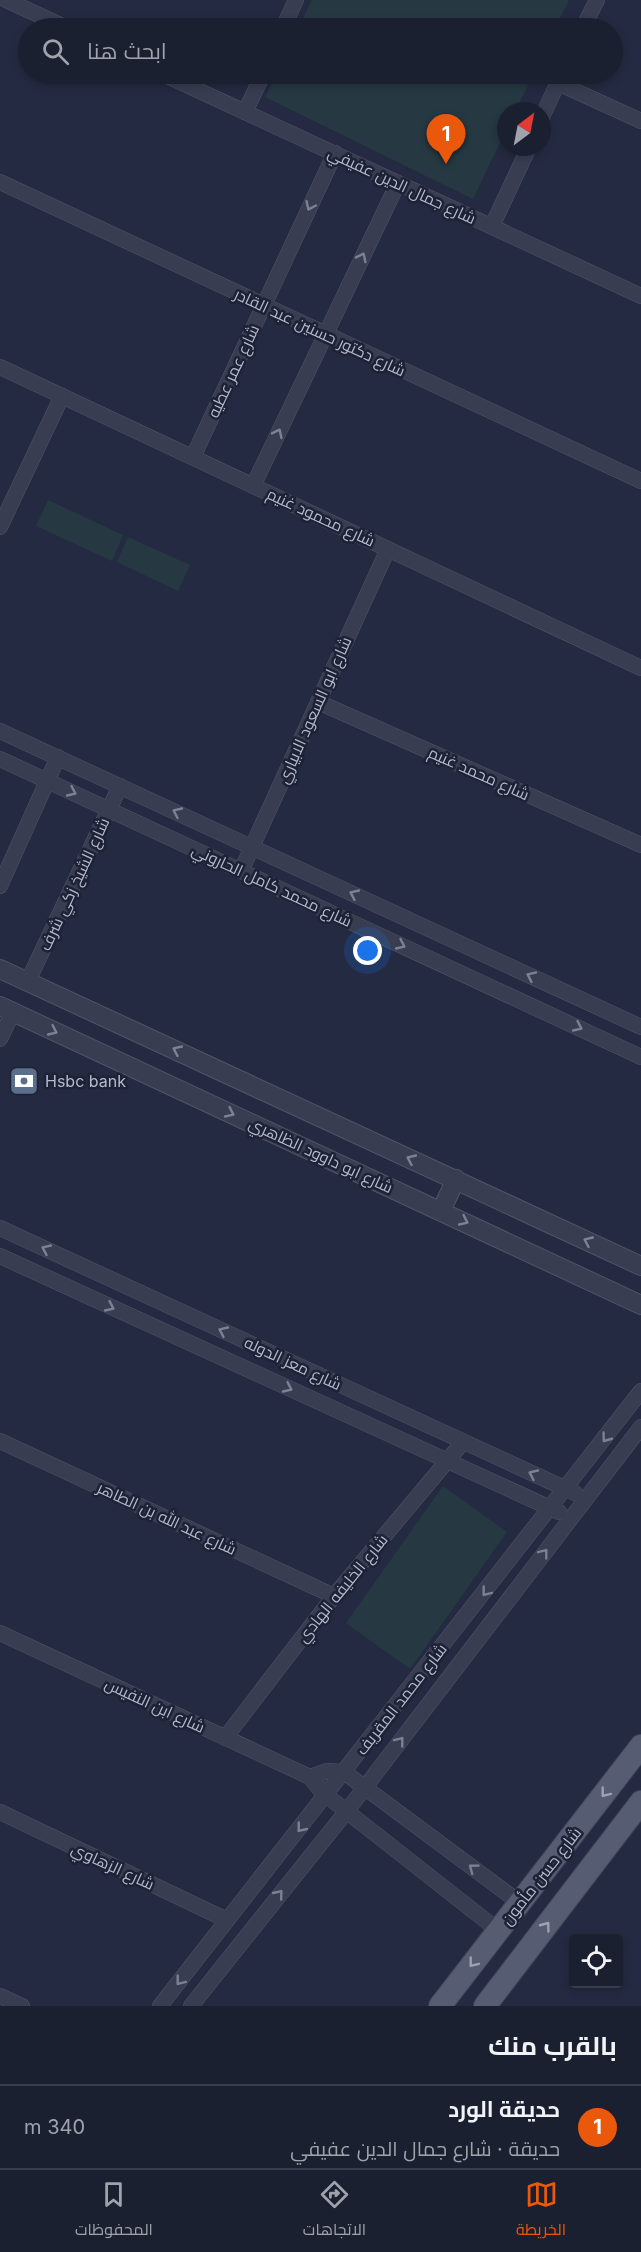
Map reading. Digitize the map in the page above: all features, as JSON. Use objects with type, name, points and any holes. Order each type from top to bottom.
[{"type":"main road","name":"شارع حسن مأمون","points":[[440,2006],[641,1746]]},
{"type":"main road","name":"شارع حسن مأمون","points":[[486,2006],[641,1802]]},
{"type":"street","points":[[6,0],[45,18]]},
{"type":"street","points":[[288,18],[296,0]]},
{"type":"street","points":[[588,18],[597,0]]},
{"type":"street","name":"شارع جمال الدين عفيفي","points":[[185,84],[641,296]]},
{"type":"street","points":[[245,112],[258,84]]},
{"type":"street","points":[[549,102],[557,84]]},
{"type":"street","points":[[571,84],[641,121]]},
{"type":"street","name":"شارع عمر عطيه","points":[[193,457],[335,153]]},
{"type":"street","points":[[492,226],[525,156]]},
{"type":"street","name":"شارع دكتور حسنين عبد القادر","points":[[0,182],[641,481]]},
{"type":"street","points":[[253,486],[398,183]]},
{"type":"street","name":"شارع محمود غنيم","points":[[0,367],[641,668]]},
{"type":"street","points":[[0,527],[62,396]]},
{"type":"street","name":"شارع ابو السعود الابياري","points":[[241,871],[388,549]]},
{"type":"street","name":"شارع محمد غنيم","points":[[318,702],[641,845]]},
{"type":"street","name":"شارع محمد كامل الحاروني","points":[[0,731],[641,1027]]},
{"type":"street","points":[[0,886],[58,757]]},
{"type":"street","name":"شارع محمد كامل الحاروني","points":[[0,759],[641,1056]]},
{"type":"street","name":"شارع الشيخ زكي شرف","points":[[28,981],[120,786]]},
{"type":"street","points":[[0,969],[641,1266]]},
{"type":"street","points":[[0,1039],[6,1009]]},
{"type":"street","name":"شارع ابو داوود الظاهري","points":[[6,1009],[641,1305]]},
{"type":"street","points":[[441,1211],[456,1179]]},
{"type":"street","name":"شارع معز الدوله","points":[[0,1228],[586,1498]]},
{"type":"street","name":"شارع معز الدوله","points":[[0,1256],[571,1518]]},
{"type":"street","name":"شارع محمد المقريف","points":[[160,2006],[327,1796],[641,1391]]},
{"type":"street","name":"شارع محمد المقريف","points":[[191,2006],[257,1920],[346,1812],[641,1427]]},
{"type":"street","name":"شارع عبد الله بن الطاهر","points":[[0,1441],[334,1596]]},
{"type":"street","name":"شارع الخليفه الهادي","points":[[225,1738],[334,1596],[463,1442]]},
{"type":"street","name":"شارع ابن النفيس","points":[[0,1633],[310,1777],[346,1812],[499,1930]]},
{"type":"street","points":[[310,1777],[327,1770],[344,1772],[520,1903]]},
{"type":"street","name":"شارع الزهاوي","points":[[0,1812],[225,1923],[243,1939]]},
{"type":"street","points":[[237,1907],[257,1920]]},
{"type":"street","points":[[0,1996],[17,2005]]},
{"type":"shaded area","points":[[312,0],[569,0],[560,18],[303,18]]},
{"type":"shaded area","points":[[272,84],[529,84],[520,102],[497,102],[497,149],[473,199],[265,97]]},
{"type":"shaded area","points":[[48,500],[123,535],[112,561],[36,526]]},
{"type":"shaded area","points":[[128,537],[190,565],[178,591],[117,562]]},
{"type":"shaded area","points":[[443,1486],[507,1532],[410,1669],[346,1623]]},
{"type":"place","name":"حديقة الورد","points":[[446,164]]},
{"type":"place","name":"Hsbc bank","points":[[24,1081]]}]
